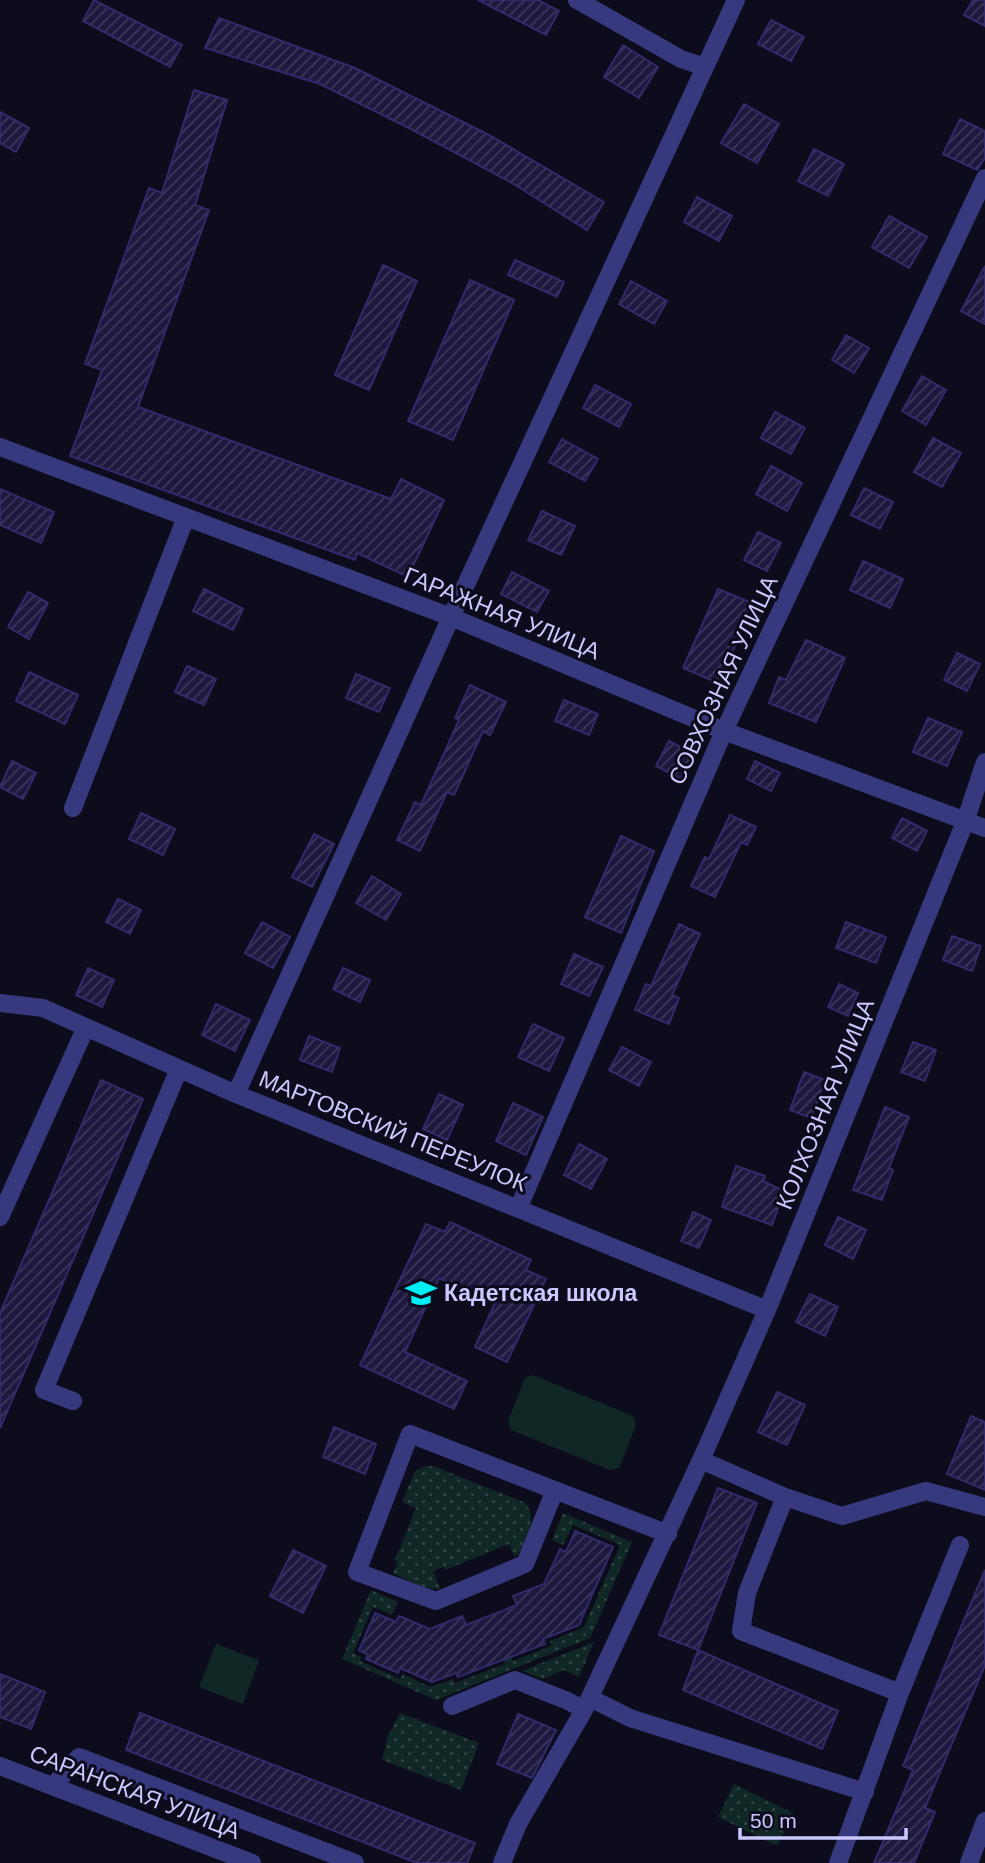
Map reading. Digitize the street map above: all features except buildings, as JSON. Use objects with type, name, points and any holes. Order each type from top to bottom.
[{"type":"street","points":[[577,0],[681,60],[705,66]]},
{"type":"street","points":[[236,1094],[451,617],[736,0]]},
{"type":"street","name":"СОВХОЗНАЯ УЛИЦА","points":[[517,1209],[724,731],[985,178]]},
{"type":"street","name":"ГАРАЖНАЯ УЛИЦА","points":[[0,447],[451,617],[724,731],[985,828]]},
{"type":"street","points":[[73,808],[186,517]]},
{"type":"street","name":"КОЛХОЗНАЯ УЛИЦА","points":[[502,1863],[519,1824],[587,1704],[701,1461],[767,1310],[965,822],[985,762]]},
{"type":"street","name":"МАРТОВСКИЙ ПЕРЕУЛОК","points":[[0,1003],[43,1008],[236,1094],[767,1310]]},
{"type":"street","points":[[0,1217],[86,1027]]},
{"type":"street","points":[[74,1401],[44,1390],[179,1069]]},
{"type":"street","points":[[555,1490],[525,1564],[436,1601],[357,1572],[410,1434],[555,1490],[668,1534]]},
{"type":"street","points":[[701,1461],[785,1497],[842,1516],[926,1491],[985,1507]]},
{"type":"street","points":[[785,1497],[747,1593],[741,1631],[900,1693]]},
{"type":"street","points":[[838,1863],[900,1693],[960,1545]]},
{"type":"street","points":[[452,1706],[515,1680],[568,1701],[587,1704],[865,1792]]},
{"type":"street","points":[[52,1786],[79,1757],[355,1863]]},
{"type":"street","name":"САРАНСКАЯ УЛИЦА","points":[[0,1766],[213,1856],[252,1863]]},
{"type":"street","points":[[969,1863],[985,1821]]},
{"type":"green space","points":[[533,1375],[633,1416],[636,1425],[619,1468],[610,1470],[511,1430],[508,1421],[525,1378]]},
{"type":"green space","points":[[433,1466],[526,1503],[531,1524],[520,1552],[515,1557],[509,1544],[445,1570],[443,1567],[433,1571],[440,1589],[422,1586],[393,1573],[398,1562],[395,1560],[416,1508],[402,1502],[415,1471]]},
{"type":"green space","points":[[563,1513],[632,1542],[590,1638],[436,1700],[342,1659],[371,1590],[398,1602],[392,1615],[373,1607],[353,1653],[361,1657],[360,1661],[400,1679],[403,1674],[430,1687],[453,1679],[455,1683],[505,1664],[504,1659],[511,1657],[513,1661],[551,1646],[550,1641],[584,1627],[620,1545],[573,1525],[563,1545],[552,1540]]},
{"type":"green space","points":[[594,1642],[579,1677],[564,1670],[543,1679],[522,1671]]},
{"type":"green space","points":[[216,1644],[259,1660],[243,1704],[199,1687]]},
{"type":"green space","points":[[400,1713],[479,1743],[461,1790],[382,1760],[388,1736]]},
{"type":"green space","points":[[734,1784],[793,1813],[777,1846],[718,1817]]},
{"type":"place","name":"Кадетская школа","points":[[421,1293]]}]
